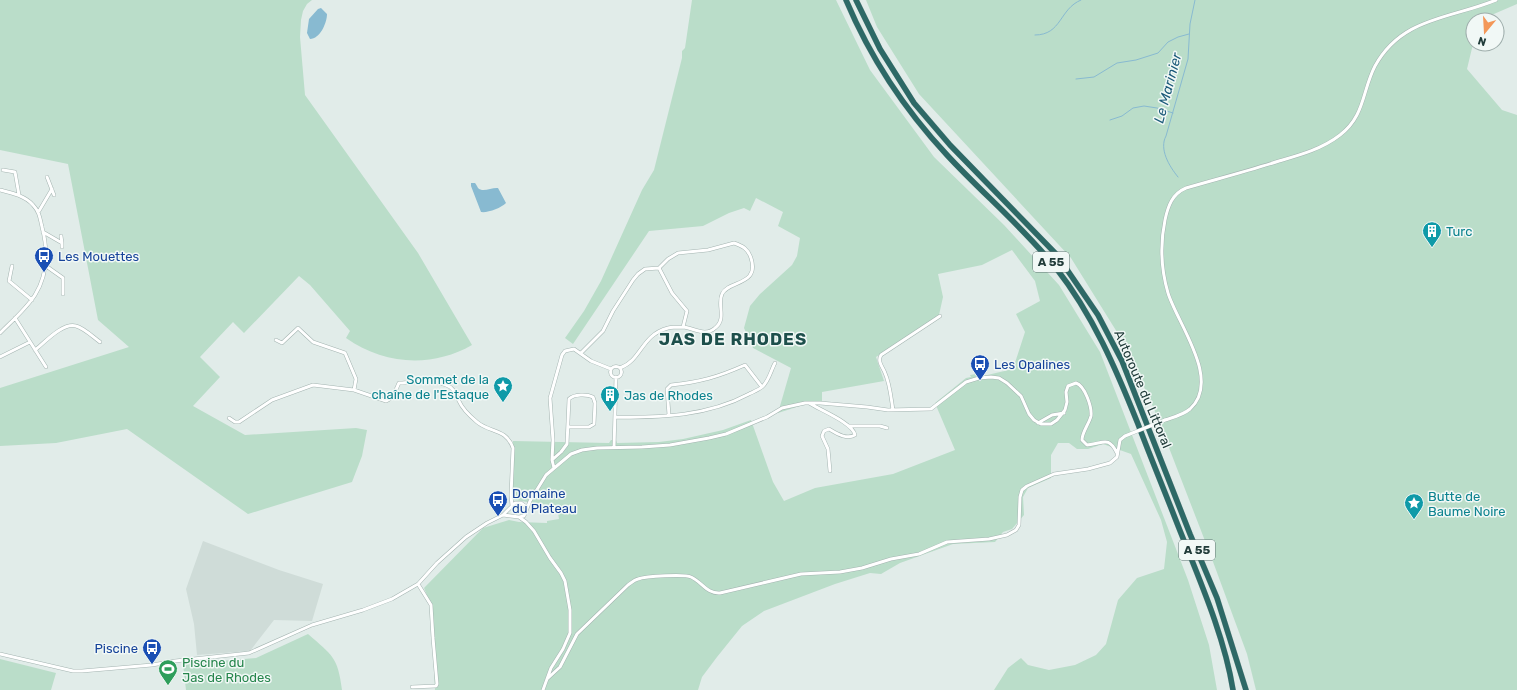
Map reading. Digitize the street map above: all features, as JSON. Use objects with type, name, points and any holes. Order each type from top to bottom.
[{"type":"highway","name":"Autoroute du Littoral","points":[[846,0],[859,30],[881,69],[921,126],[947,155],[1032,240],[1057,270],[1090,318],[1116,370],[1204,594],[1220,640],[1233,690]]},
{"type":"highway","name":"Autoroute du Littoral","points":[[856,0],[880,49],[914,103],[950,145],[1057,255],[1098,315],[1122,361],[1190,534],[1217,598],[1246,690]]},
{"type":"street","points":[[547,679],[560,668],[577,634],[628,585],[637,579],[644,577],[686,575],[693,578],[710,591],[720,593],[801,574],[840,572],[862,568],[892,559],[919,554],[947,542],[1000,537],[1012,533],[1018,527],[1020,521],[1020,497],[1022,490],[1026,486],[1054,474],[1088,469],[1110,462],[1115,459],[1119,441],[1125,436],[1184,413],[1192,406],[1199,396],[1201,385],[1196,354],[1188,334],[1173,308],[1163,270],[1161,247],[1162,235],[1168,209],[1174,196],[1186,188],[1296,156],[1328,142],[1341,134],[1355,118],[1363,103],[1369,80],[1375,66],[1385,52],[1400,36],[1419,25],[1496,0]]},
{"type":"street","points":[[3,170],[20,173]]},
{"type":"street","points":[[15,172],[19,195]]},
{"type":"street","points":[[47,177],[54,195]]},
{"type":"street","points":[[39,211],[52,189]]},
{"type":"street","points":[[0,190],[19,195],[33,204],[39,211],[46,251],[46,266],[38,291],[32,300],[0,333]]},
{"type":"street","points":[[43,232],[62,245],[61,236]]},
{"type":"street","points":[[581,353],[606,328],[613,311],[633,280],[645,269],[659,268],[668,259],[678,253],[708,250],[728,243],[734,243],[746,248],[752,266],[751,272],[744,281],[727,287],[722,293],[721,318],[716,328],[712,331],[702,332],[683,327],[668,328],[650,337],[631,362],[620,368],[616,366],[611,369]]},
{"type":"street","points":[[5,283],[8,281],[12,266]]},
{"type":"street","points":[[46,266],[63,278],[63,294]]},
{"type":"street","points":[[659,268],[672,293],[687,311],[683,327]]},
{"type":"street","points":[[8,281],[32,300]]},
{"type":"street","points":[[893,410],[887,377],[879,358],[881,355],[940,316]]},
{"type":"street","points":[[15,318],[46,366]]},
{"type":"street","points":[[35,350],[58,331],[72,326],[76,326],[86,331],[100,342]]},
{"type":"street","points":[[276,340],[282,343],[298,328],[313,342],[345,353],[356,379],[354,390]]},
{"type":"street","points":[[0,357],[30,342]]},
{"type":"street","points":[[554,468],[552,460],[553,440],[550,392],[563,353],[570,349],[574,349],[591,361],[611,369]]},
{"type":"street","points":[[615,417],[658,417],[694,413],[717,408],[740,399],[762,387],[775,363]]},
{"type":"street","points":[[670,415],[667,388],[671,385],[709,380],[745,364],[762,387]]},
{"type":"street","points":[[616,378],[621,374],[620,368]]},
{"type":"street","points":[[611,369],[611,374],[616,378]]},
{"type":"street","points":[[526,522],[524,516],[526,510],[546,475],[571,454],[582,450],[670,445],[709,438],[726,434],[767,417],[782,408],[809,403],[828,403],[893,410],[931,409],[966,382],[978,378],[991,377],[1003,380],[1016,390],[1023,399],[1030,417],[1038,422],[1051,424],[1064,413],[1067,405],[1067,388],[1071,384],[1077,383],[1084,389],[1091,412],[1082,437],[1083,442],[1089,445],[1103,441],[1109,442],[1113,444],[1117,453]]},
{"type":"street","points":[[614,448],[616,378]]},
{"type":"street","points":[[229,418],[235,422],[239,422],[272,400],[313,385],[354,390],[386,401],[392,397],[399,383],[437,382],[444,384],[454,391],[459,402],[477,422],[502,433],[508,438],[513,448],[511,498],[512,512],[514,516]]},
{"type":"street","points":[[552,460],[567,444],[569,399],[574,396],[590,396],[593,398],[595,403],[594,424],[589,427],[568,427]]},
{"type":"street","points":[[809,403],[849,426],[855,433],[853,437],[846,436],[829,429],[822,434],[828,449],[830,471]]},
{"type":"street","points":[[1038,422],[1052,415],[1064,413]]},
{"type":"street","points":[[849,426],[880,426],[887,428]]},
{"type":"street","points":[[511,498],[524,504],[530,501]]},
{"type":"street","points":[[0,654],[73,671],[82,671],[152,665],[241,654],[254,651],[312,625],[363,610],[392,599],[418,584],[436,563],[466,537],[487,523],[503,515],[517,502]]},
{"type":"street","points":[[524,504],[526,510]]},
{"type":"street","points":[[503,515],[519,517],[524,516]]},
{"type":"street","points":[[519,517],[526,522],[539,539],[544,550],[561,573],[564,581],[570,610],[570,629],[564,649],[563,662]]},
{"type":"street","points":[[412,687],[436,686],[437,684],[431,605],[418,584]]},
{"type":"street","points":[[543,690],[554,664],[564,649]]},
{"type":"street","points":[[554,664],[555,669],[560,668]]},
{"type":"shaded area","points":[[203,541],[279,570],[323,584],[312,621],[274,620],[250,651],[197,655],[194,624],[186,589]]},
{"type":"green space","points":[[0,0],[312,0],[307,4],[303,11],[301,20],[300,37],[305,95],[418,253],[472,345],[457,352],[425,360],[408,360],[376,354],[346,338],[350,331],[310,285],[299,276],[244,333],[233,322],[200,357],[220,377],[193,406],[245,435],[356,428],[367,430],[362,456],[352,482],[248,514],[127,429],[56,443],[0,446],[0,388],[129,347],[98,320],[68,164],[0,150]]},
{"type":"green space","points":[[692,0],[836,0],[870,70],[934,157],[1004,225],[1059,285],[1100,352],[1188,580],[1209,645],[1217,690],[994,690],[1008,668],[1021,658],[1028,665],[1049,670],[1075,665],[1096,655],[1106,644],[1118,600],[1137,578],[1164,569],[1167,542],[1161,520],[1131,454],[1103,444],[1088,449],[1077,449],[1069,443],[1058,443],[1051,455],[1051,478],[1028,488],[1023,497],[1024,515],[1012,529],[1003,532],[995,542],[953,544],[900,563],[881,574],[870,573],[835,584],[764,611],[742,626],[702,677],[698,690],[435,690],[429,600],[424,588],[483,528],[509,520],[519,522],[547,523],[547,521],[559,519],[557,506],[513,500],[513,441],[609,443],[611,440],[616,440],[617,443],[659,442],[683,439],[723,430],[751,420],[773,482],[784,501],[815,488],[893,474],[955,450],[935,403],[966,378],[971,377],[970,375],[982,373],[983,376],[1013,369],[1025,332],[1016,314],[1040,301],[1035,281],[1012,250],[982,265],[938,274],[943,297],[939,315],[876,357],[884,381],[822,392],[822,404],[806,404],[778,413],[791,368],[753,348],[744,328],[750,306],[760,294],[792,265],[797,256],[800,238],[778,226],[783,212],[756,198],[750,211],[744,208],[729,213],[703,226],[649,231],[573,344],[565,338],[584,311],[601,281],[642,190],[654,170],[682,58],[682,51],[685,48]]},
{"type":"green space","points":[[866,0],[1517,0],[1517,4],[1498,12],[1465,12],[1465,52],[1471,52],[1467,69],[1502,110],[1517,115],[1517,690],[1256,690],[1247,654],[1212,559],[1154,409],[1125,345],[1071,258],[919,94],[877,27]]},
{"type":"green space","points":[[308,634],[328,652],[336,663],[342,690],[186,690],[183,664],[256,658]]},
{"type":"green space","points":[[0,659],[56,673],[51,690],[0,690]]},
{"type":"water","points":[[321,8],[327,14],[326,22],[320,33],[314,38],[310,39],[307,33],[309,19],[318,9]]},
{"type":"water","points":[[471,183],[475,183],[478,188],[482,190],[498,188],[506,203],[494,210],[481,212]]},
{"type":"waterway","points":[[1035,35],[1044,34],[1050,31],[1056,26],[1068,9],[1081,0]]},
{"type":"waterway","name":"Le Marinier","points":[[1178,177],[1171,168],[1164,152],[1164,141],[1188,59],[1190,24],[1195,0]]},
{"type":"waterway","points":[[1076,79],[1094,77],[1117,63],[1136,60],[1158,53],[1168,42],[1189,34]]},
{"type":"waterway","points":[[1110,120],[1122,116],[1133,108],[1144,106],[1173,113]]},
{"type":"place","name":"Turc","points":[[1432,248]]},
{"type":"place","name":"Les Mouettes","points":[[44,273]]},
{"type":"place","name":"Les Opalines","points":[[980,381]]},
{"type":"place","name":"Sommet de la chaîne de l'Estaque","points":[[503,403]]},
{"type":"place","name":"Jas de Rhodes","points":[[610,412]]},
{"type":"place","name":"Domaine du Plateau","points":[[498,517]]},
{"type":"place","name":"Butte de Baume Noire","points":[[1414,520]]},
{"type":"place","name":"Piscine","points":[[152,665]]},
{"type":"place","name":"Piscine du Jas de Rhodes","points":[[168,686]]},
{"type":"district","name":"JAS DE RHODES","points":[[733,339]]}]
